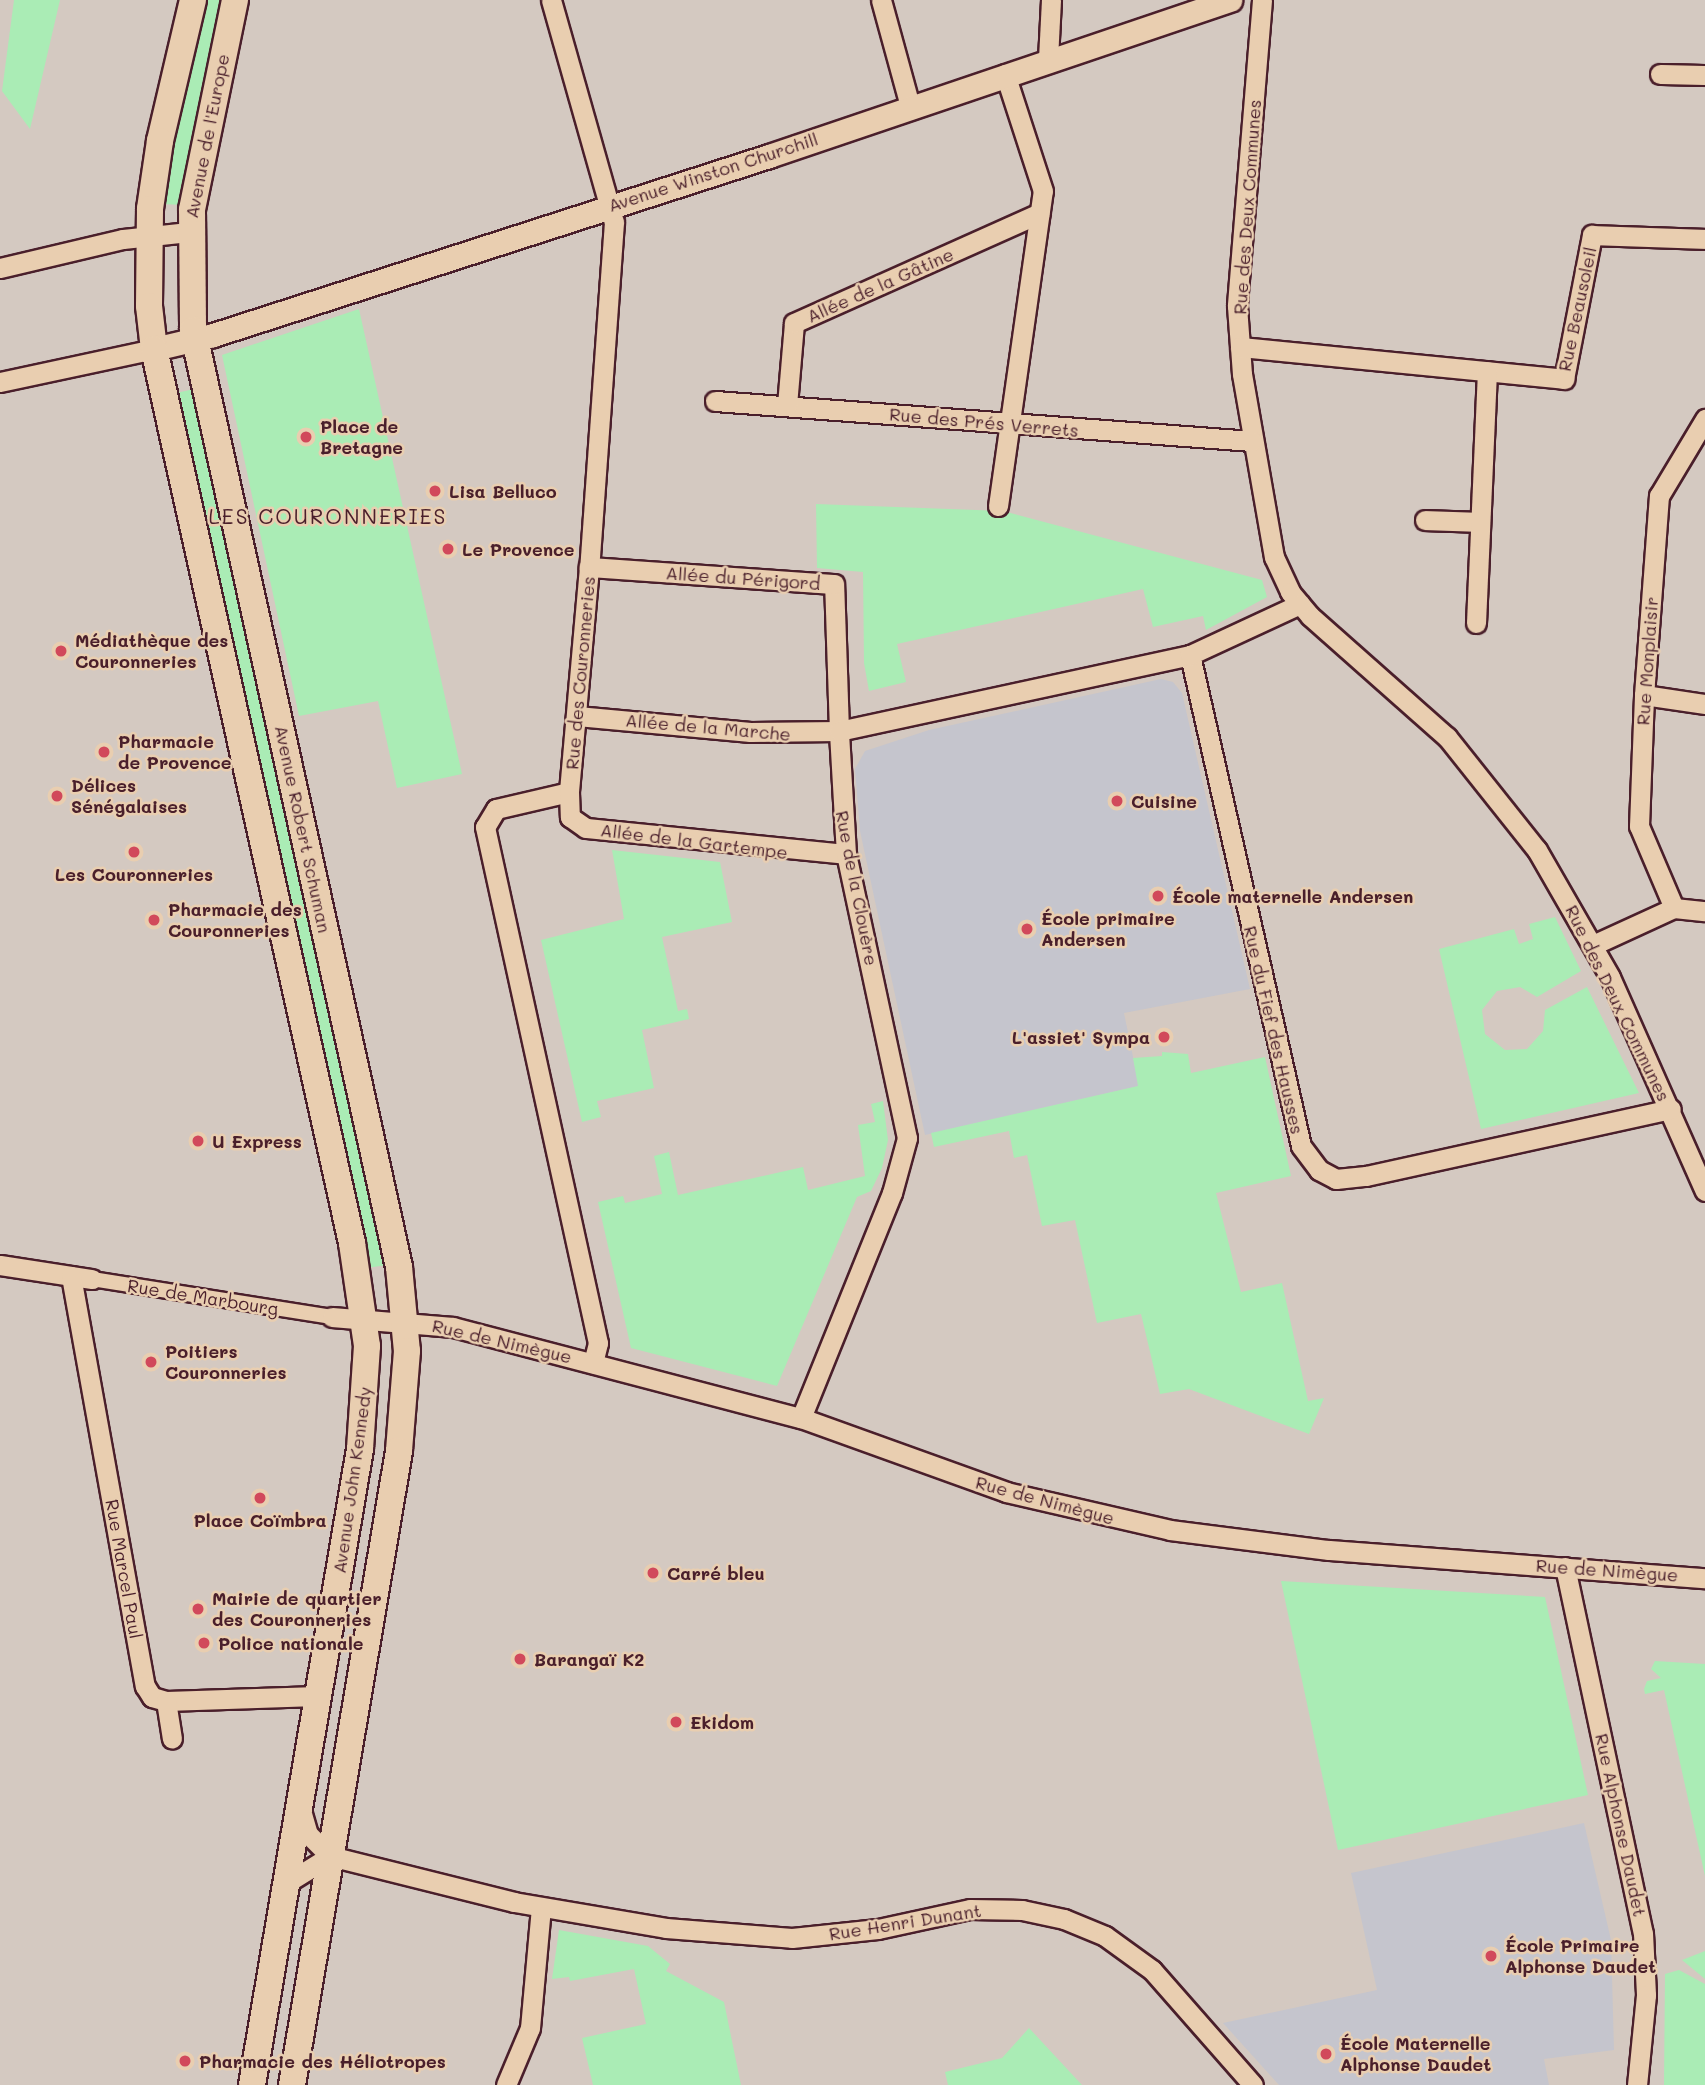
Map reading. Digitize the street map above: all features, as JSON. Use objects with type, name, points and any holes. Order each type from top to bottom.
[{"type":"main road","points":[[193,0],[160,141],[148,236],[154,349],[352,1242],[365,1322]]},
{"type":"main road","name":"Avenue de l'Europe","points":[[194,334],[190,232],[196,179],[235,0]]},
{"type":"main road","points":[[148,236],[170,255],[194,334]]},
{"type":"main road","name":"Avenue Robert Schuman","points":[[194,334],[400,1267],[406,1320]]},
{"type":"main road","points":[[292,2085],[399,1451],[406,1320]]},
{"type":"main road","name":"Avenue John Kennedy","points":[[252,2085],[360,1449],[365,1322]]},
{"type":"street","name":"Rue des Couronneries","points":[[551,0],[614,222],[589,567],[569,792],[496,809],[485,827],[598,1343],[593,1363]]},
{"type":"street","points":[[881,0],[910,106]]},
{"type":"street","points":[[1048,59],[1051,0]]},
{"type":"street","name":"Avenue Winston Churchill","points":[[194,334],[769,156],[1048,59],[1230,0]]},
{"type":"street","name":"Rue des Deux Communes","points":[[1262,0],[1237,306],[1252,441],[1274,557],[1300,604],[1447,737],[1530,840],[1593,945],[1671,1109],[1705,1191]]},
{"type":"street","points":[[998,506],[1043,191],[1005,74]]},
{"type":"street","points":[[1660,74],[1705,75]]},
{"type":"street","name":"Allée de la Gâtine","points":[[787,405],[794,323],[1040,213]]},
{"type":"street","points":[[0,268],[148,236],[190,232]]},
{"type":"street","name":"Rue Beausoleil","points":[[1240,347],[1564,379],[1592,235],[1705,239]]},
{"type":"street","points":[[0,382],[154,349],[194,334]]},
{"type":"street","points":[[1476,623],[1487,371]]},
{"type":"street","name":"Rue des Prés Verrets","points":[[715,401],[1252,441]]},
{"type":"street","name":"Rue Monplaisir","points":[[1674,908],[1639,826],[1644,695],[1659,496],[1705,419]]},
{"type":"street","points":[[1425,520],[1480,522]]},
{"type":"street","name":"Allée du Périgord","points":[[589,567],[834,584],[839,732]]},
{"type":"street","points":[[839,732],[1190,655],[1300,604]]},
{"type":"street","name":"Rue du Fief des Hausses","points":[[1190,655],[1301,1146],[1319,1170],[1336,1179],[1366,1176],[1671,1109]]},
{"type":"street","points":[[1644,695],[1705,704]]},
{"type":"street","name":"Allée de la Marche","points":[[576,716],[750,732],[839,732]]},
{"type":"street","name":"Rue de la Clouère","points":[[801,1418],[892,1193],[907,1138],[846,855],[839,732]]},
{"type":"street","name":"Allée de la Gartempe","points":[[569,792],[570,817],[586,828],[751,848],[846,855]]},
{"type":"street","points":[[1593,945],[1674,908],[1705,911]]},
{"type":"street","name":"Rue de Marbourg","points":[[0,1265],[365,1322],[406,1320]]},
{"type":"street","name":"Rue Marcel Paul","points":[[71,1276],[145,1686],[152,1697],[166,1701]]},
{"type":"street","name":"Rue de Nimègue","points":[[406,1320],[453,1327],[801,1418],[1006,1492],[1170,1530],[1316,1548],[1705,1577]]},
{"type":"street","name":"Rue Alphonse Daudet","points":[[1565,1567],[1643,1933],[1646,1995],[1637,2085]]},
{"type":"street","points":[[172,1739],[166,1701],[317,1696]]},
{"type":"street","name":"Avenue John Kennedy","points":[[299,1802],[308,1834],[330,1856]]},
{"type":"street","points":[[285,1884],[330,1856]]},
{"type":"street","name":"Rue Henri Dunant","points":[[330,1856],[541,1908],[685,1931],[792,1938],[878,1929],[970,1909],[1046,1914],[1087,1927],[1142,1962],[1254,2085]]},
{"type":"street","points":[[506,2085],[530,2028],[541,1908]]},
{"type":"shaded area","name":"École primaire Andersen","points":[[1161,679],[1173,682],[1182,693],[1250,989],[1124,1013],[1139,1086],[925,1135],[860,831],[855,769],[865,751],[929,730]]},
{"type":"shaded area","name":"École Primaire Alphonse Daudet","points":[[1584,1823],[1611,1940],[1614,2050],[1544,2059],[1549,2085],[1279,2085],[1223,2023],[1377,1990],[1351,1873]]},
{"type":"green space","points":[[14,0],[60,0],[30,129],[2,91]]},
{"type":"green space","points":[[204,0],[227,0],[184,205],[161,204]]},
{"type":"green space","name":"Place de Bretagne","points":[[359,309],[462,774],[397,788],[378,701],[299,716],[222,355]]},
{"type":"green space","points":[[194,389],[388,1265],[366,1268],[172,394]]},
{"type":"green space","points":[[816,504],[1003,511],[1262,580],[1267,597],[1206,630],[1203,616],[1153,627],[1143,589],[897,644],[906,682],[869,691],[864,663],[863,572],[817,568]]},
{"type":"green space","points":[[612,850],[720,862],[732,922],[662,937],[678,1011],[687,1009],[689,1019],[642,1030],[654,1088],[597,1101],[601,1117],[582,1122],[541,940],[624,919]]},
{"type":"green space","points":[[1555,917],[1581,971],[1537,997],[1520,987],[1497,991],[1482,1010],[1485,1034],[1505,1050],[1527,1049],[1543,1031],[1545,1010],[1587,987],[1639,1093],[1481,1129],[1439,949],[1514,929],[1519,944],[1533,939],[1529,924]]},
{"type":"green space","points":[[1162,1052],[1188,1054],[1191,1073],[1265,1057],[1291,1176],[1216,1193],[1241,1292],[1282,1283],[1308,1401],[1324,1398],[1309,1434],[1189,1389],[1160,1394],[1141,1314],[1097,1323],[1075,1220],[1042,1226],[1027,1155],[1014,1158],[1009,1131],[934,1147],[931,1133],[1138,1086],[1133,1058],[1162,1056]]},
{"type":"green space","points":[[883,1101],[888,1140],[882,1168],[871,1191],[857,1197],[777,1386],[631,1348],[598,1202],[623,1196],[625,1203],[662,1194],[654,1156],[669,1152],[678,1195],[803,1167],[808,1190],[865,1176],[858,1125],[875,1122],[871,1104]]},
{"type":"green space","points":[[1281,1581],[1545,1597],[1588,1795],[1338,1850]]},
{"type":"green space","points":[[1655,1661],[1705,1664],[1705,1876],[1664,1690],[1645,1694],[1647,1681],[1661,1678],[1651,1669]]},
{"type":"green space","points":[[559,1930],[648,1946],[670,1964],[666,1971],[724,2002],[741,2085],[593,2085],[582,2038],[646,2024],[634,1969],[570,1981],[569,1977],[552,1979]]},
{"type":"green space","points":[[1705,1951],[1705,1979],[1682,1960]]},
{"type":"green space","points":[[1679,1970],[1705,1984],[1705,2085],[1664,2085],[1665,1974]]},
{"type":"green space","points":[[1029,2028],[1082,2085],[948,2085],[945,2072],[1002,2058]]},
{"type":"place","name":"Place de Bretagne","points":[[306,437]]},
{"type":"place","name":"Lisa Belluco","points":[[435,491]]},
{"type":"place","name":"Le Provence","points":[[448,549]]},
{"type":"place","name":"Médiathèque des Couronneries","points":[[61,651]]},
{"type":"place","name":"Pharmacie de Provence","points":[[104,752]]},
{"type":"place","name":"Délices Sénégalaises","points":[[57,796]]},
{"type":"place","name":"Cuisine","points":[[1117,801]]},
{"type":"place","name":"Les Couronneries","points":[[134,852]]},
{"type":"place","name":"École maternelle Andersen","points":[[1158,896]]},
{"type":"place","name":"Pharmacie des Couronneries","points":[[154,920]]},
{"type":"place","name":"École primaire Andersen","points":[[1027,929]]},
{"type":"place","name":"L'assiet' Sympa","points":[[1164,1037]]},
{"type":"place","name":"U Express","points":[[198,1141]]},
{"type":"place","name":"Poitiers Couronneries","points":[[151,1362]]},
{"type":"place","name":"Place Coïmbra","points":[[260,1498]]},
{"type":"place","name":"Carré bleu","points":[[653,1573]]},
{"type":"place","name":"Mairie de quartier des Couronneries","points":[[198,1609]]},
{"type":"place","name":"Police nationale","points":[[204,1643]]},
{"type":"place","name":"Barangaï K2","points":[[520,1659]]},
{"type":"place","name":"Ekidom","points":[[676,1722]]},
{"type":"place","name":"École Primaire Alphonse Daudet","points":[[1491,1956]]},
{"type":"place","name":"École Maternelle Alphonse Daudet","points":[[1326,2054]]},
{"type":"place","name":"Pharmacie des Héliotropes","points":[[185,2061]]},
{"type":"district","name":"LES COURONNERIES","points":[[328,516]]}]
